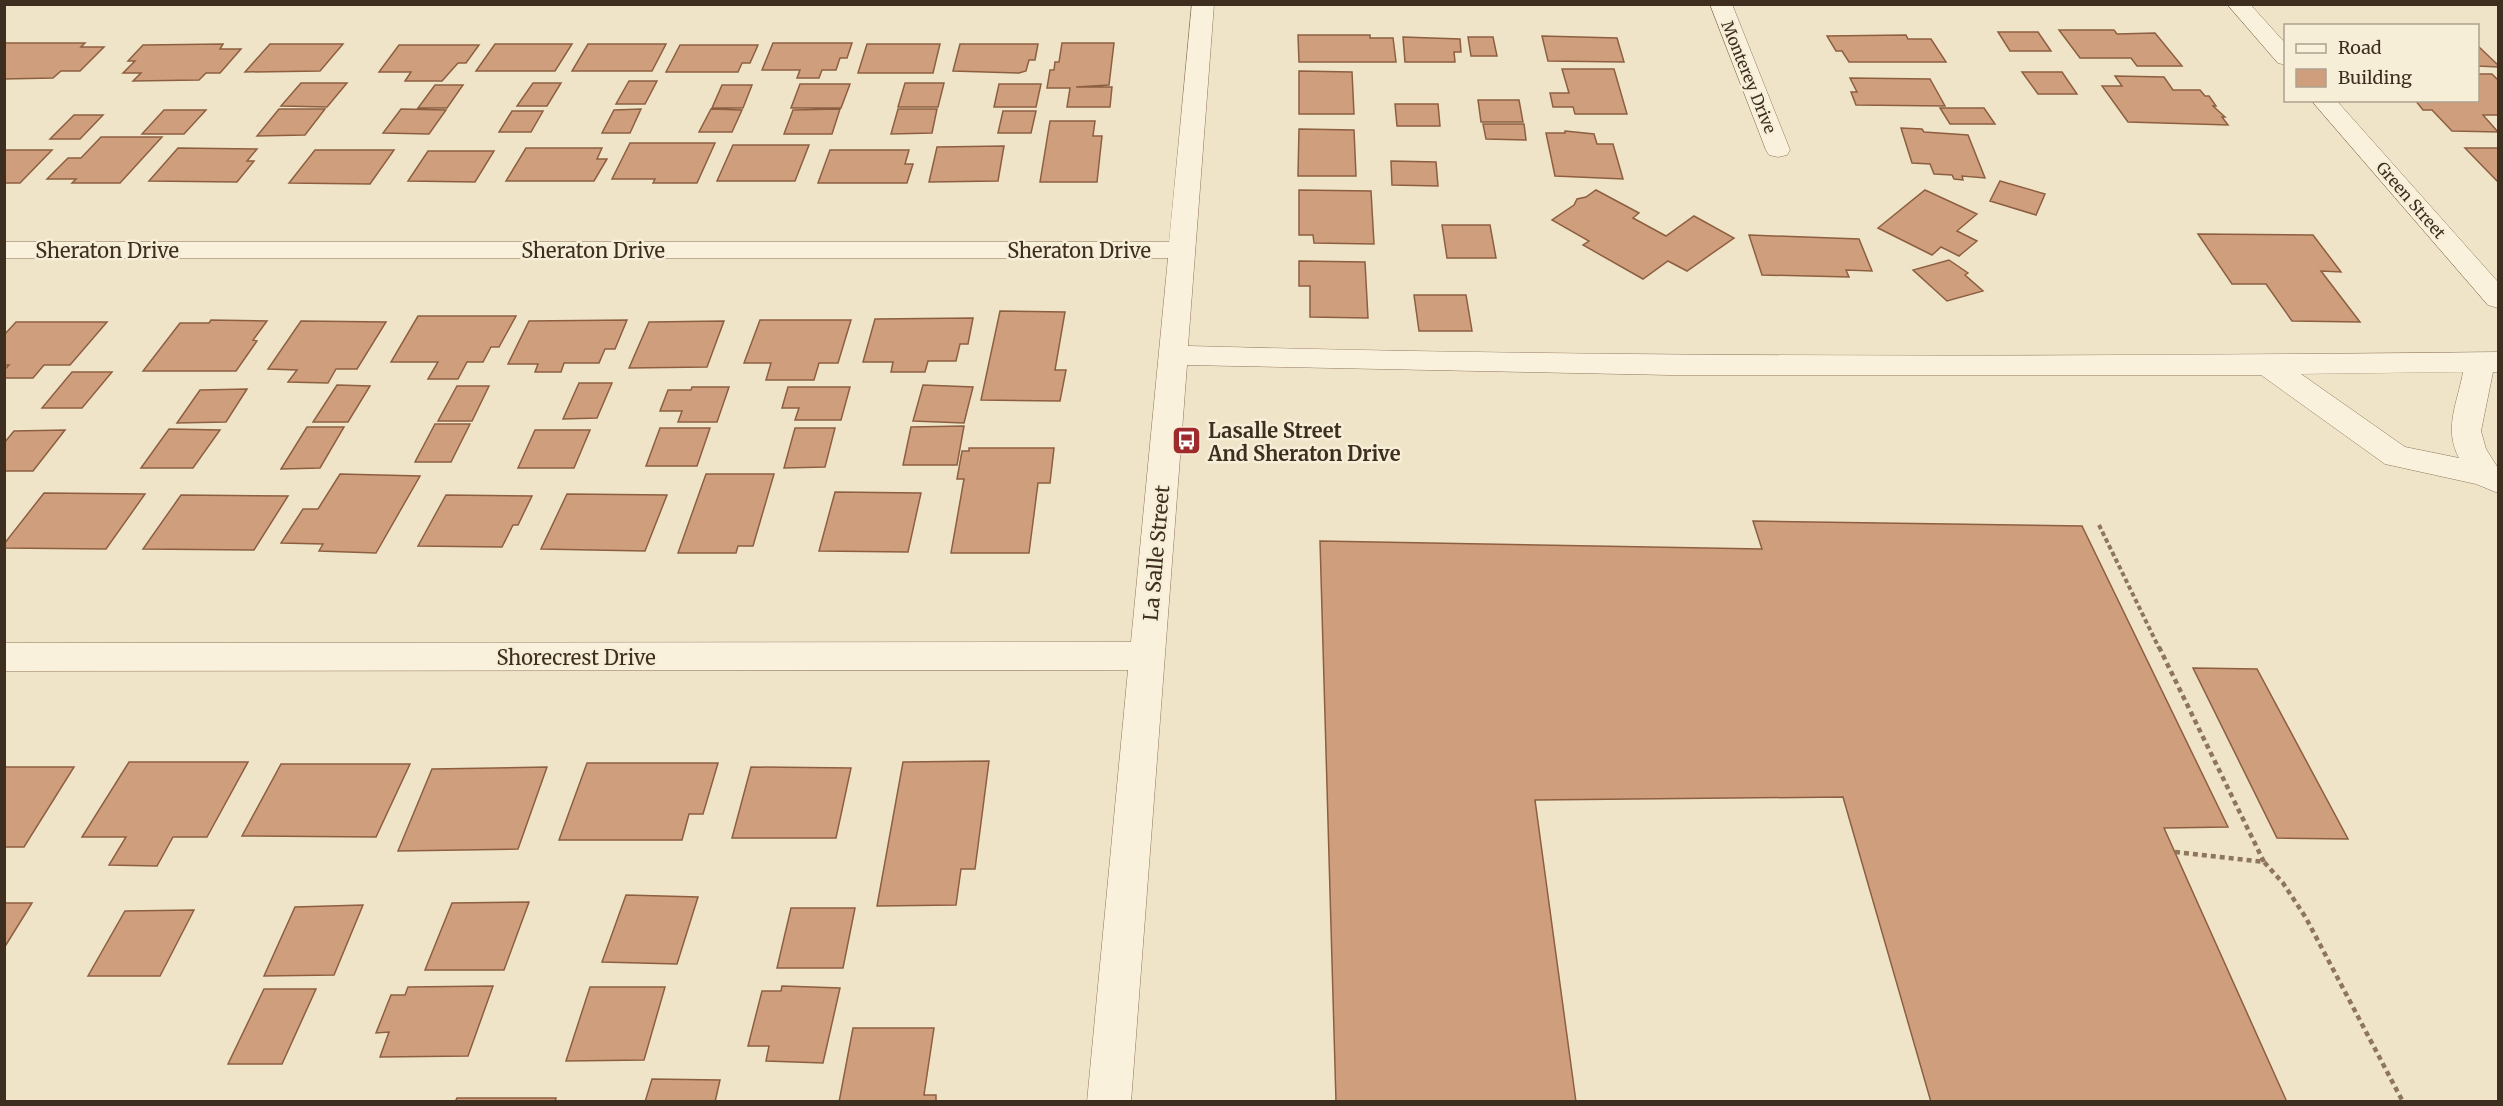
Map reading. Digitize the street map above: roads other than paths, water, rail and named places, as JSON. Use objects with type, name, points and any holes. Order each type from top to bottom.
[{"type":"street","name":"La Salle Street","points":[[1109,1101],[1203,4]]},
{"type":"street","name":"Monterey Drive","points":[[1721,4],[1778,150]]},
{"type":"street","points":[[2238,4],[2284,56]]},
{"type":"street","name":"Green Street","points":[[2325,102],[2499,299]]},
{"type":"street","name":"Sheraton Drive","points":[[4,250],[1182,250]]},
{"type":"street","points":[[1173,355],[1825,368],[2488,362],[2479,379],[2467,413],[2467,441],[2492,478]]},
{"type":"street","points":[[2266,364],[2396,456],[2492,478]]},
{"type":"street","name":"Shorecrest Drive","points":[[4,657],[1147,656]]},
{"type":"place","name":"Lasalle Street And Sheraton Drive","points":[[1187,441]]}]
